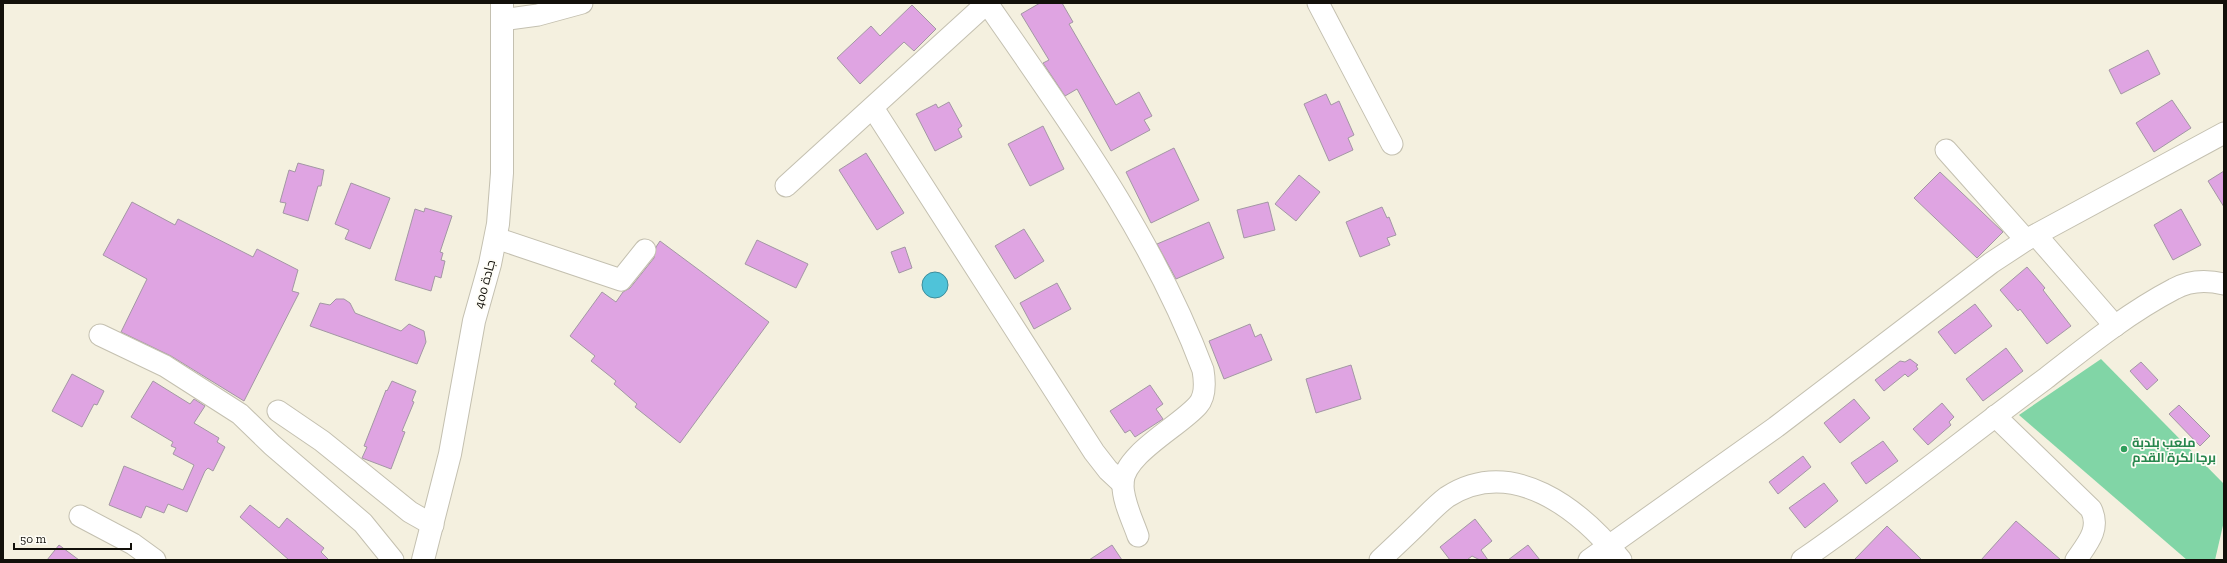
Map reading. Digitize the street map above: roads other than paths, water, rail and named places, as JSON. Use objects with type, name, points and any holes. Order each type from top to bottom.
[{"type":"main road","name":"جادة 400","points":[[424,560],[450,454],[474,320],[496,238],[502,173],[502,11]]},
{"type":"street","points":[[502,11],[551,13],[582,3]]},
{"type":"street","points":[[786,186],[987,3],[1055,100],[1137,230],[1166,284],[1203,370],[1205,383],[1198,405],[1140,454],[1127,470],[1123,484]]},
{"type":"street","points":[[1318,3],[1392,144]]},
{"type":"street","points":[[873,108],[1094,452],[1108,470],[1123,484],[1138,536]]},
{"type":"street","points":[[1589,560],[1615,553],[1776,427],[1991,263],[2031,238],[2224,133]]},
{"type":"street","points":[[1946,150],[2115,326]]},
{"type":"street","points":[[496,238],[621,280],[645,250]]},
{"type":"street","points":[[1802,560],[1851,526],[2115,326],[2175,288],[2193,282],[2210,280],[2224,284]]},
{"type":"street","points":[[100,335],[165,366],[240,414],[272,445],[364,523],[393,560]]},
{"type":"street","points":[[278,411],[322,441],[410,512],[433,525]]},
{"type":"street","points":[[1995,416],[2091,509],[2094,516],[2094,532],[2076,560]]},
{"type":"street","points":[[1380,560],[1446,498],[1464,488],[1487,481],[1510,483],[1547,495],[1572,511],[1615,553]]},
{"type":"street","points":[[80,516],[133,544],[155,560]]},
{"type":"water","points":[[935,272],[944,276],[948,285],[944,294],[935,298],[926,294],[922,285],[926,276]]},
{"type":"place","name":"ملعب بلدبة برجا لكرة القدم","points":[[2124,449]]}]
